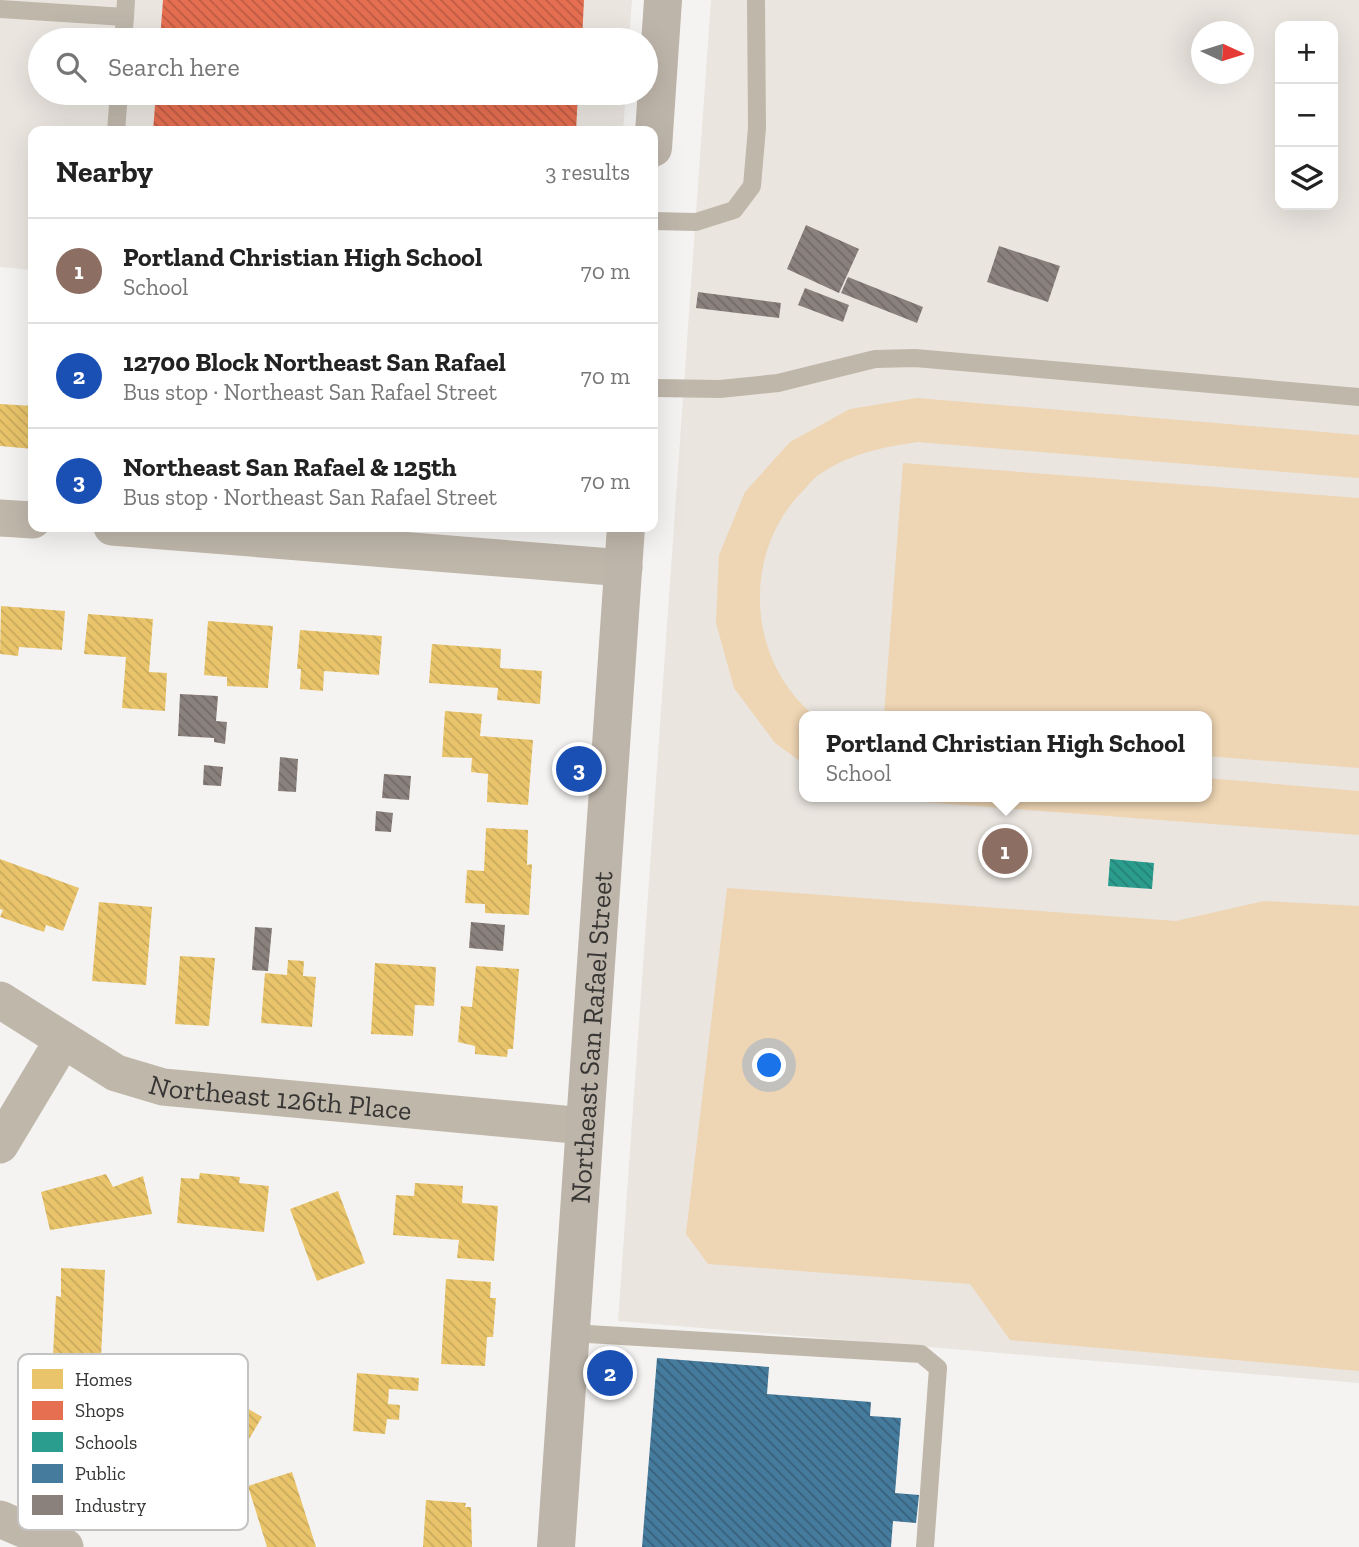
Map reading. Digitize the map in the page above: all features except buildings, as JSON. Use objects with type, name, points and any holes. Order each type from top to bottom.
[{"type":"street","points":[[658,74],[663,0]]},
{"type":"street","points":[[654,126],[656,105]]},
{"type":"street","points":[[0,518],[28,520]]},
{"type":"street","points":[[175,532],[624,568]]},
{"type":"street","name":"Northeast San Rafael Street","points":[[555,1547],[626,532]]},
{"type":"street","name":"Northeast 126th Place","points":[[0,1000],[116,1073],[163,1087],[585,1126]]},
{"type":"street","points":[[0,1145],[63,1040]]},
{"type":"street","points":[[0,1519],[18,1527]]},
{"type":"street","points":[[26,1530],[65,1547]]},
{"type":"lane","points":[[658,221],[696,222],[734,210],[752,186],[757,128],[755,0]]},
{"type":"lane","points":[[0,9],[126,9],[124,28]]},
{"type":"lane","points":[[116,126],[118,105]]},
{"type":"lane","points":[[658,388],[720,389],[766,384],[875,359],[915,358],[1359,397]]},
{"type":"lane","points":[[571,1334],[921,1354],[938,1368],[925,1547]]},
{"type":"shaded area","points":[[0,0],[632,0],[630,28],[28,28],[28,105],[625,105],[623,126],[28,126],[28,270],[0,267]]},
{"type":"shaded area","points":[[711,0],[1359,0],[1359,1383],[618,1321]]},
{"type":"shaded area","points":[[917,398],[1359,435],[1359,478],[918,442],[869,452],[834,465],[814,479],[781,519],[768,547],[761,578],[760,608],[765,639],[776,668],[793,694],[810,711],[799,711],[799,760],[775,743],[734,688],[716,623],[719,555],[745,492],[790,442],[850,409]]},
{"type":"shaded area","points":[[903,463],[1359,498],[1359,768],[1212,756],[1212,711],[884,711]]},
{"type":"shaded area","points":[[1212,779],[1359,791],[1359,835],[923,802],[1212,802]]},
{"type":"shaded area","points":[[727,888],[1176,921],[1264,901],[1359,906],[1359,1371],[1010,1340],[970,1284],[708,1264],[686,1234]]},
{"type":"place","name":"Northeast San Rafael & 125th","points":[[579,769]]},
{"type":"place","name":"Portland Christian High School","points":[[1005,851]]},
{"type":"place","name":"12700 Block Northeast San Rafael","points":[[610,1373]]}]
